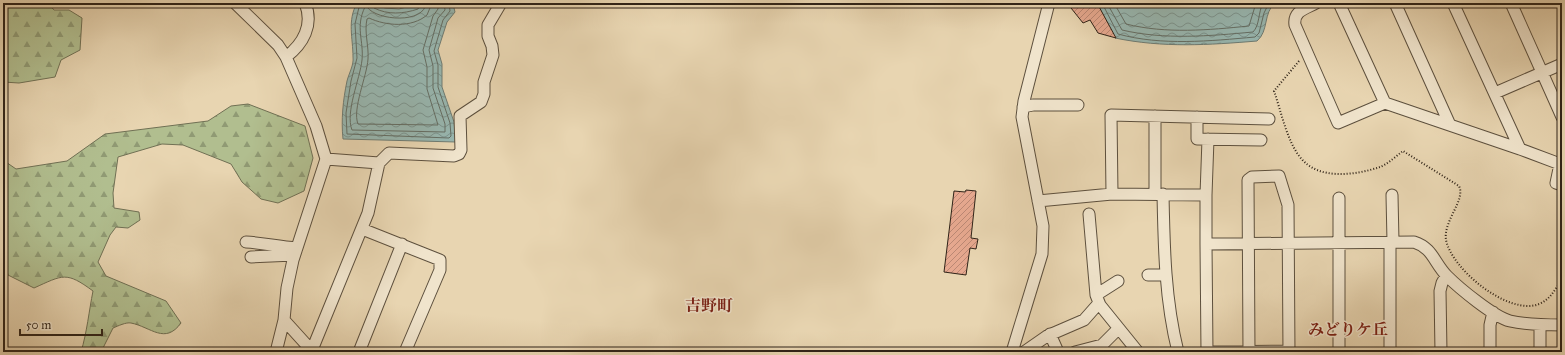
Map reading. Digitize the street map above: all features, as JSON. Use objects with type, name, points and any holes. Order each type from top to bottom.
[{"type":"street","points":[[235,3],[278,45],[286,57],[316,126],[326,159],[296,251],[287,288],[284,320],[276,352]]},
{"type":"street","points":[[286,57],[300,44],[307,30],[308,19],[304,3]]},
{"type":"street","points":[[284,320],[312,351],[368,213],[379,163],[389,152],[454,156],[459,154],[461,150],[460,116],[481,102],[484,82],[492,55],[492,46],[488,36],[488,25],[501,3]]},
{"type":"street","points":[[1012,352],[1042,254],[1043,226],[1022,117],[1023,107],[1049,3]]},
{"type":"street","points":[[1316,3],[1298,12],[1294,20],[1338,123],[1385,103],[1520,149],[1561,161],[1556,183],[1562,185]]},
{"type":"street","points":[[1339,3],[1385,103]]},
{"type":"street","points":[[1395,3],[1450,125]]},
{"type":"street","points":[[1453,3],[1520,149]]},
{"type":"street","points":[[1511,3],[1562,117]]},
{"type":"street","points":[[1494,93],[1562,64]]},
{"type":"street","points":[[1023,107],[1033,105],[1078,105]]},
{"type":"street","points":[[1112,194],[1111,115],[1269,119]]},
{"type":"street","points":[[1155,116],[1166,290],[1178,352]]},
{"type":"street","points":[[1197,117],[1197,139],[1208,139],[1241,145],[1261,140]]},
{"type":"street","points":[[1208,139],[1206,195],[1206,352],[1249,352],[1289,352],[1290,243],[1288,205],[1278,176],[1252,177],[1248,180],[1249,352]]},
{"type":"street","points":[[326,159],[379,163]]},
{"type":"street","points":[[1038,201],[1112,194],[1206,195]]},
{"type":"street","points":[[1390,352],[1392,195]]},
{"type":"street","points":[[1339,198],[1339,352]]},
{"type":"street","points":[[1089,214],[1097,299],[1118,329],[1138,352]]},
{"type":"street","points":[[362,229],[435,257],[440,260],[442,264],[406,352]]},
{"type":"street","points":[[246,242],[261,243],[296,251]]},
{"type":"street","points":[[1206,244],[1414,242],[1424,245],[1446,276],[1493,312],[1508,320],[1540,325],[1562,325]]},
{"type":"street","points":[[364,350],[402,244]]},
{"type":"street","points":[[251,257],[296,251]]},
{"type":"street","points":[[1148,275],[1165,275]]},
{"type":"street","points":[[1441,352],[1440,291],[1446,276]]},
{"type":"street","points":[[1024,352],[1050,334],[1084,320],[1097,299],[1118,280]]},
{"type":"street","points":[[1490,352],[1490,325],[1493,312]]},
{"type":"street","points":[[1540,325],[1540,352]]},
{"type":"street","points":[[1075,352],[1102,345],[1118,329]]},
{"type":"street","points":[[1050,334],[1058,352]]},
{"type":"green space","points":[[3,3],[48,3],[54,10],[69,10],[82,18],[80,50],[61,60],[55,77],[19,83],[3,82]]},
{"type":"green space","points":[[248,104],[305,126],[313,158],[304,191],[278,203],[261,199],[242,182],[231,164],[183,145],[162,144],[118,157],[113,193],[114,208],[139,212],[140,220],[128,228],[116,227],[110,235],[98,262],[106,276],[166,301],[181,323],[169,333],[163,334],[131,323],[124,324],[113,328],[101,352],[81,352],[93,291],[76,280],[70,278],[58,278],[34,288],[8,275],[3,251],[3,160],[16,169],[67,161],[105,134],[208,121],[231,106]]},
{"type":"water","points":[[357,3],[374,3],[385,8],[399,9],[421,3],[453,4],[455,12],[447,22],[438,50],[442,64],[442,87],[454,122],[456,142],[343,139],[343,103],[353,60],[351,23]]},
{"type":"water","points":[[1097,3],[1275,3],[1271,7],[1261,37],[1257,41],[1186,45],[1151,43],[1115,38]]},
{"type":"building","points":[[1067,3],[1097,3],[1116,38],[1098,33],[1090,20],[1083,23]]},
{"type":"building","points":[[966,190],[976,191],[971,238],[978,239],[976,249],[970,248],[966,275],[944,272],[954,191],[965,192]]},
{"type":"district","name":"吉野町","points":[[709,305]]},
{"type":"district","name":"みどりケ丘","points":[[1348,329]]}]
